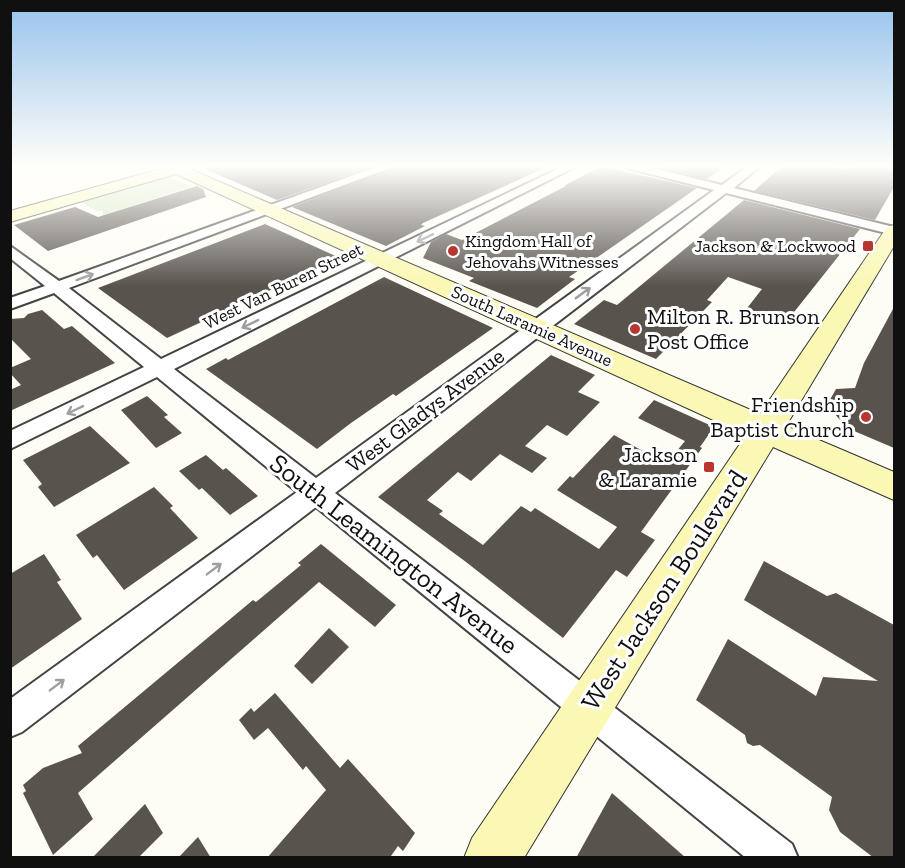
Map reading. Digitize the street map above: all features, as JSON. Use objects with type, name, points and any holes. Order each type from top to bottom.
[{"type":"street","points":[[10,217],[45,207]]},
{"type":"street","name":"South Laramie Avenue","points":[[261,207],[894,487]]},
{"type":"street","points":[[10,304],[278,207]]},
{"type":"street","name":"West Van Buren Street","points":[[10,441],[490,207]]},
{"type":"street","name":"West Gladys Avenue","points":[[10,720],[700,207]]},
{"type":"street","points":[[795,207],[894,231]]},
{"type":"street","name":"West Jackson Boulevard","points":[[492,858],[894,231]]},
{"type":"street","name":"South Leamington Avenue","points":[[10,250],[778,858]]},
{"type":"green space","points":[[89,207],[130,207],[103,215],[103,211],[96,211]]},
{"type":"building","points":[[75,207],[98,217],[132,207],[178,207],[48,251],[14,225]]},
{"type":"building","points":[[292,207],[459,207],[423,223],[421,225],[425,226],[386,246]]},
{"type":"building","points":[[527,207],[670,207],[569,277],[575,279],[537,308],[469,281],[474,278],[423,258],[431,242],[446,234],[462,240]]},
{"type":"building","points":[[736,207],[770,207],[860,229],[783,326],[744,312],[762,289],[728,277],[707,300],[712,302],[656,359],[574,324],[604,300],[617,305]]},
{"type":"building","points":[[819,207],[883,207],[875,220]]},
{"type":"building","points":[[265,224],[340,258],[167,338],[98,288]]},
{"type":"building","points":[[384,277],[493,328],[396,396],[393,394],[317,449],[206,369],[226,358],[228,360]]},
{"type":"building","points":[[894,307],[894,448],[847,428],[827,405],[836,389],[855,388],[864,363]]},
{"type":"building","points":[[42,310],[64,329],[72,326],[115,363],[10,411],[10,390],[21,385],[10,373],[10,368],[31,359],[10,338],[10,319],[24,318],[28,314]]},
{"type":"building","points":[[551,355],[595,375],[578,392],[600,402],[567,436],[547,425],[525,446],[547,458],[532,473],[500,454],[471,481],[458,472],[427,500],[443,511],[439,514],[483,545],[521,506],[531,512],[535,508],[599,549],[617,527],[557,490],[570,476],[573,478],[614,435],[666,464],[685,441],[638,418],[654,400],[714,427],[700,447],[702,448],[641,532],[655,540],[627,577],[616,570],[563,638],[378,497]]},
{"type":"building","points":[[147,396],[168,415],[164,417],[182,433],[156,448],[121,410]]},
{"type":"building","points":[[90,426],[130,463],[54,507],[38,487],[42,484],[23,460]]},
{"type":"building","points":[[206,455],[223,470],[226,468],[258,496],[230,515],[202,488],[199,490],[179,471]]},
{"type":"building","points":[[154,487],[173,506],[170,508],[198,538],[124,590],[97,555],[93,558],[76,535]]},
{"type":"building","points":[[321,544],[396,605],[375,627],[319,582],[78,793],[93,819],[53,855],[23,793],[26,791],[23,785],[43,768],[82,753],[78,746],[253,600],[256,602],[301,565],[298,563]]},
{"type":"building","points":[[44,554],[61,580],[57,582],[82,619],[10,669],[10,574]]},
{"type":"building","points":[[764,561],[827,596],[836,593],[894,625],[894,858],[874,858],[840,832],[829,810],[832,797],[760,745],[753,746],[747,743],[745,735],[696,700],[728,639],[816,696],[823,677],[878,681],[744,600]]},
{"type":"building","points":[[329,628],[349,647],[312,684],[294,666]]},
{"type":"building","points":[[275,693],[340,768],[348,759],[415,833],[403,851],[398,846],[391,856],[267,858],[326,790],[306,766],[303,770],[268,728],[254,740],[239,720],[251,708],[254,712]]},
{"type":"building","points":[[612,793],[686,858],[576,858]]},
{"type":"building","points":[[145,804],[163,833],[138,858],[92,858]]},
{"type":"building","points":[[198,837],[211,858],[178,858]]},
{"type":"place","name":"Jackson & Lockwood","points":[[868,246]]},
{"type":"place","name":"Kingdom Hall of Jehovahs Witnesses","points":[[453,251]]},
{"type":"place","name":"Milton R. Brunson Post Office","points":[[635,329]]},
{"type":"place","name":"Friendship Baptist Church","points":[[866,417]]},
{"type":"place","name":"Jackson & Laramie","points":[[709,467]]}]
